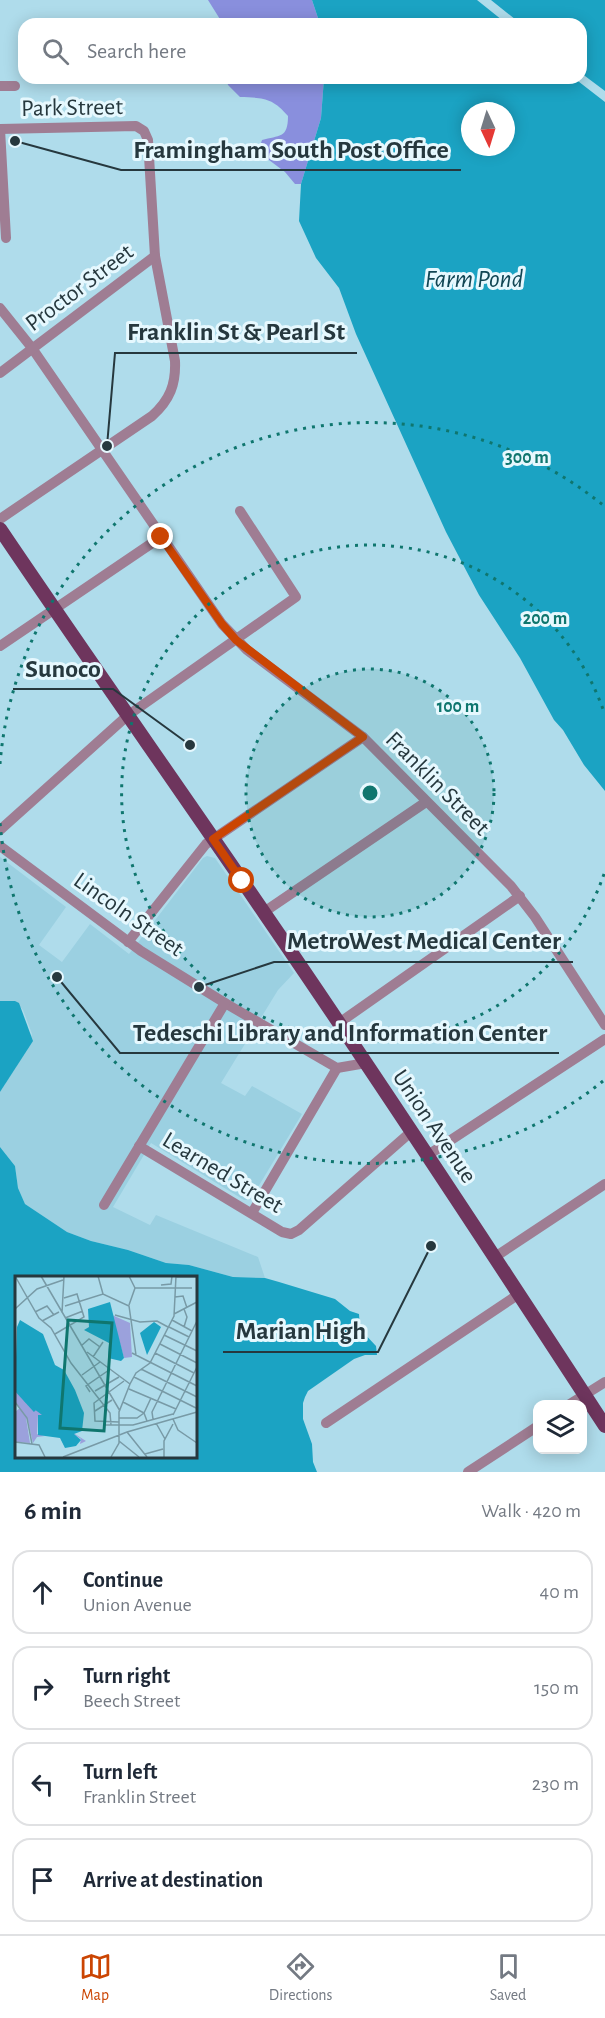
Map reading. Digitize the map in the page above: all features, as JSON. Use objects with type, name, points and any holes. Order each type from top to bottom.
[{"type":"main road","name":"Union Avenue","points":[[0,529],[412,1131],[605,1426]]},
{"type":"street","points":[[0,86],[15,86]]},
{"type":"street","name":"Park Street","points":[[0,129],[136,126],[144,131],[148,140],[155,256]]},
{"type":"street","points":[[0,129],[6,238]]},
{"type":"street","points":[[0,519],[161,408],[170,395],[174,382],[175,361],[155,256]]},
{"type":"street","name":"Proctor Street","points":[[0,373],[155,256]]},
{"type":"street","name":"Franklin Street","points":[[0,308],[32,348],[222,624],[236,640],[363,737],[520,896],[605,1024]]},
{"type":"street","points":[[0,830],[127,716],[296,597],[240,512]]},
{"type":"street","points":[[0,646],[161,537]]},
{"type":"street","points":[[128,942],[199,852],[213,839],[363,737]]},
{"type":"street","points":[[264,912],[426,802]]},
{"type":"street","name":"Lincoln Street","points":[[0,846],[128,942],[225,1003],[337,1068]]},
{"type":"street","points":[[339,1023],[520,896]]},
{"type":"street","points":[[104,1205],[225,1003]]},
{"type":"street","points":[[428,1155],[605,1039]]},
{"type":"street","points":[[252,1213],[337,1068],[366,1063]]},
{"type":"street","name":"Learned Street","points":[[139,1146],[286,1234],[298,1230],[412,1131]]},
{"type":"street","points":[[495,1257],[605,1184]]},
{"type":"street","points":[[326,1423],[519,1294]]},
{"type":"street","points":[[577,1400],[605,1382]]},
{"type":"street","points":[[468,1472],[533,1429]]},
{"type":"shaded area","points":[[208,0],[312,0],[318,18],[219,18]]},
{"type":"shaded area","points":[[324,84],[321,118],[301,184],[295,184],[285,172],[269,160],[260,146],[262,140],[284,132],[288,116],[277,105],[267,100],[240,97],[228,85]]},
{"type":"shaded area","points":[[207,856],[215,858],[294,973],[278,990],[221,1083],[245,1096],[252,1086],[302,1114],[249,1200],[244,1200],[151,1143],[113,1207],[150,1225],[156,1215],[258,1257],[265,1278],[233,1277],[189,1265],[166,1263],[67,1232],[25,1204],[18,1188],[15,1166],[0,1147],[0,1092],[27,1049],[32,1034],[23,1010],[15,1001],[0,1001],[0,857],[66,907],[39,945],[62,962],[90,924],[129,954],[203,858]]},
{"type":"water","points":[[312,0],[477,0],[500,18],[318,18]]},
{"type":"water","points":[[491,0],[605,0],[605,91],[587,78],[587,18],[514,18]]},
{"type":"water","name":"Farm Pond","points":[[324,84],[582,84],[605,102],[605,791],[584,765],[563,730],[554,720],[520,658],[479,595],[446,532],[356,334],[339,288],[316,258],[299,221],[301,184],[321,118]]},
{"type":"water","points":[[0,1001],[19,1003],[33,1041],[0,1092]]},
{"type":"water","points":[[0,1147],[15,1166],[18,1188],[25,1204],[67,1232],[166,1263],[189,1265],[233,1277],[265,1278],[335,1299],[350,1311],[359,1314],[360,1329],[376,1346],[377,1355],[365,1355],[354,1359],[308,1391],[303,1403],[303,1419],[312,1444],[313,1462],[317,1472],[0,1472]]},
{"type":"place","name":"Framingham South Post Office","points":[[15,141]]},
{"type":"place","name":"Franklin St & Pearl St","points":[[107,446]]},
{"type":"place","name":"Sunoco","points":[[190,745]]},
{"type":"place","name":"Tedeschi Library and Information Center","points":[[57,977]]},
{"type":"place","name":"MetroWest Medical Center","points":[[199,987]]},
{"type":"place","name":"Marian High","points":[[431,1246]]},
{"type":"route","points":[[161,537],[222,624],[236,640],[363,737],[213,839],[242,881]]}]
